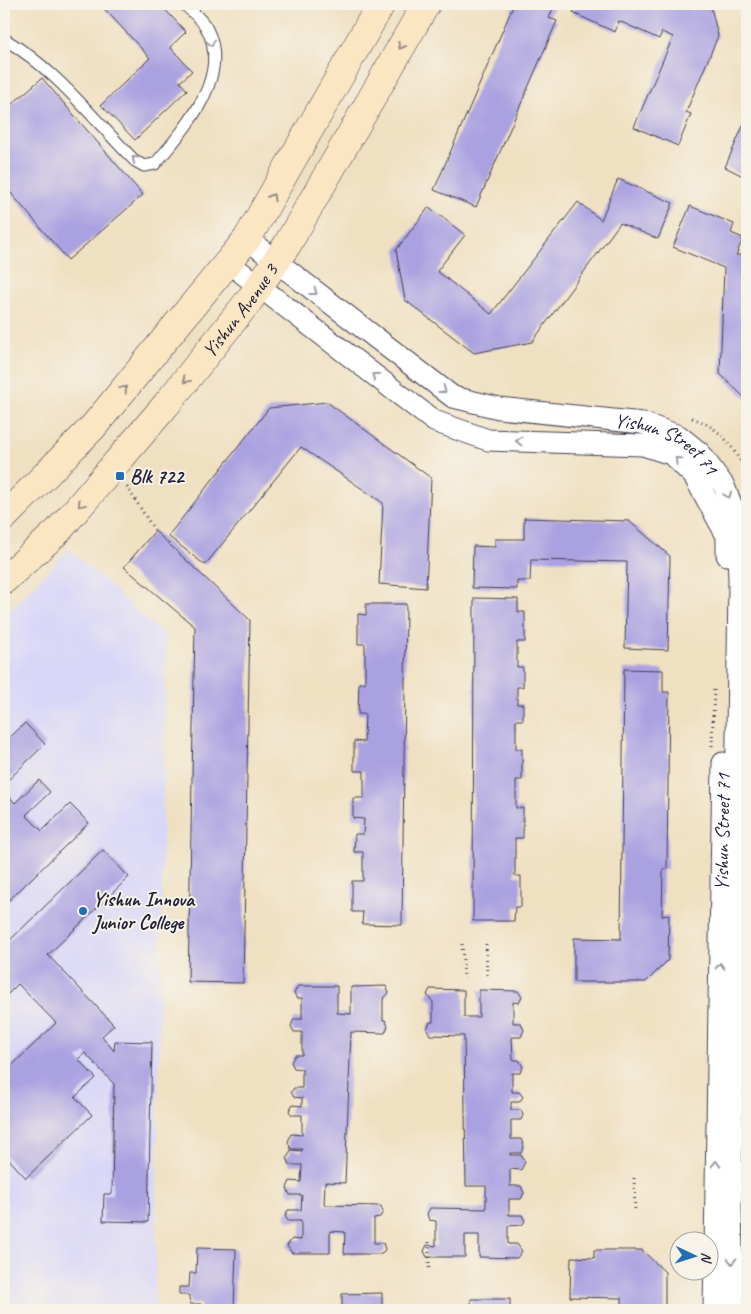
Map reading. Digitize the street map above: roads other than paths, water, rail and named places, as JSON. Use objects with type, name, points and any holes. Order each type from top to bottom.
[{"type":"main road","name":"Yishun Avenue 3","points":[[4,517],[93,427],[247,239],[381,4]]},
{"type":"main road","name":"Yishun Avenue 3","points":[[4,580],[58,531],[166,405],[259,286],[275,262],[426,4]]},
{"type":"street","name":"Yishun Street 71","points":[[247,239],[453,397],[490,406],[642,423],[679,436],[700,454],[724,486],[737,519],[739,581],[727,1002],[714,1310]]},
{"type":"street","name":"Yishun Street 71","points":[[229,263],[434,421],[488,440],[643,445],[671,454],[694,476],[727,536],[727,1002],[733,1310]]},
{"type":"street","points":[[488,440],[490,406]]},
{"type":"lane","points":[[4,39],[26,53],[67,89],[135,161],[144,166],[155,164],[198,111],[212,70],[212,40],[207,27],[184,4]]},
{"type":"place","name":"Blk 722","points":[[120,476]]},
{"type":"place","name":"Yishun Innova Junior College","points":[[83,911]]}]
